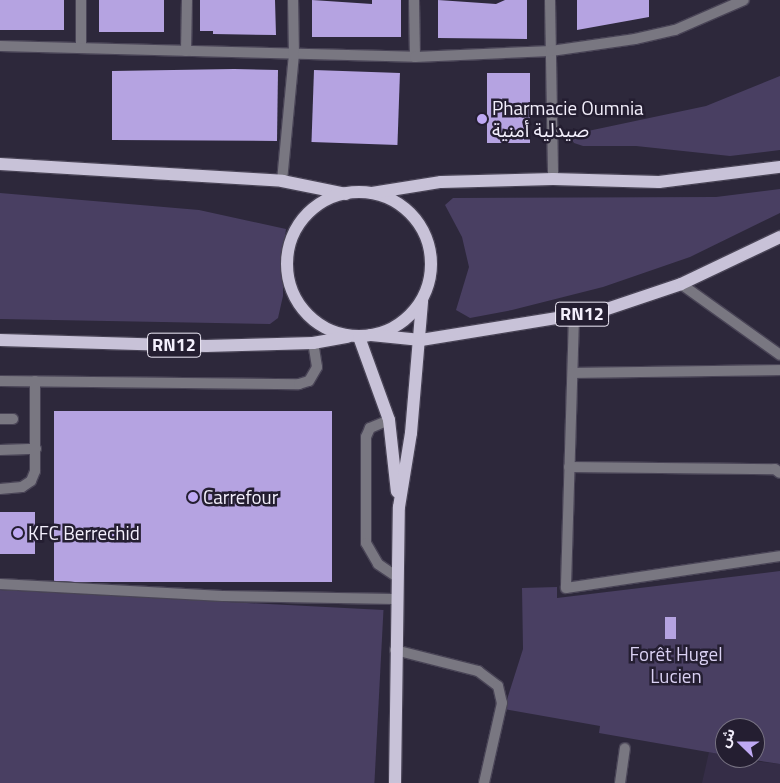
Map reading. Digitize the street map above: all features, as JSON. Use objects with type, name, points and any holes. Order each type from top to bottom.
[{"type":"main road","points":[[0,164],[282,181],[347,194],[368,193],[441,182],[553,179],[659,182],[780,167]]},
{"type":"main road","points":[[368,193],[396,202],[411,213],[423,228],[432,265],[422,301],[421,340],[399,507],[396,576],[395,783]]},
{"type":"main road","points":[[347,194],[324,201],[309,212],[290,245],[287,264],[296,300],[308,315],[323,327],[359,336],[396,324],[422,301]]},
{"type":"main road","name":"RN12","points":[[0,340],[206,346],[313,343],[359,336],[421,340],[601,310],[681,284],[780,237]]},
{"type":"main road","points":[[359,336],[389,420],[399,507]]},
{"type":"street","points":[[81,0],[81,48]]},
{"type":"street","points":[[186,51],[188,0]]},
{"type":"street","points":[[282,181],[294,56],[293,0]]},
{"type":"street","points":[[414,0],[415,57]]},
{"type":"street","points":[[550,0],[553,179]]},
{"type":"street","points":[[0,46],[294,56],[415,57],[551,51],[634,39],[675,30],[744,0]]},
{"type":"street","points":[[681,284],[780,355]]},
{"type":"street","points":[[574,316],[574,373],[568,467],[566,588],[780,556]]},
{"type":"street","points":[[0,381],[299,384],[309,381],[317,367],[313,343]]},
{"type":"street","points":[[574,373],[780,370]]},
{"type":"street","points":[[0,489],[17,489],[31,481],[35,471],[35,381]]},
{"type":"street","points":[[0,419],[14,419]]},
{"type":"street","points":[[389,420],[370,428],[366,437],[366,544],[378,564],[396,576]]},
{"type":"street","points":[[0,450],[36,449]]},
{"type":"street","points":[[568,467],[775,469],[780,474]]},
{"type":"street","points":[[0,584],[222,596],[396,599]]},
{"type":"street","points":[[395,650],[478,671],[498,686],[502,703],[484,783]]},
{"type":"street","points":[[620,783],[625,748]]},
{"type":"shaded area","points":[[709,752],[715,753],[715,768],[765,768],[765,762],[780,764],[780,783],[702,783]]},
{"type":"green space","points":[[780,76],[780,150],[730,156],[636,146],[583,146],[574,143],[569,135],[706,106]]},
{"type":"green space","points":[[780,189],[780,213],[690,257],[603,287],[512,310],[470,318],[456,310],[469,267],[462,237],[445,205],[453,198],[716,197]]},
{"type":"green space","points":[[0,193],[199,210],[286,229],[283,252],[283,296],[278,318],[270,324],[0,319]]},
{"type":"green space","name":"Forêt Hugel Lucien","points":[[780,571],[780,764],[765,762],[765,718],[715,718],[715,753],[599,733],[600,726],[504,709],[523,649],[522,588],[557,587],[557,598]]},
{"type":"green space","points":[[0,590],[383,610],[374,783],[0,783]]},
{"type":"building","points":[[0,0],[64,0],[64,30],[0,30]]},
{"type":"building","points":[[99,0],[164,0],[164,32],[99,32]]},
{"type":"building","points":[[200,0],[275,0],[276,35],[213,34],[213,31],[200,31]]},
{"type":"building","points":[[312,0],[372,4],[372,0],[401,0],[401,37],[312,37]]},
{"type":"building","points":[[438,0],[496,4],[505,0],[527,0],[527,39],[438,38]]},
{"type":"building","points":[[577,0],[649,0],[649,17],[577,30]]},
{"type":"building","points":[[278,70],[277,141],[112,140],[112,71]]},
{"type":"building","points":[[314,70],[400,73],[397,145],[311,142]]},
{"type":"building","points":[[487,73],[530,73],[530,143],[487,143]]},
{"type":"building","points":[[54,411],[332,411],[332,582],[54,582]]},
{"type":"building","name":"KFC Berrechid","points":[[0,512],[35,512],[35,554],[0,554]]},
{"type":"building","points":[[665,617],[676,617],[676,639],[665,639]]},
{"type":"place","name":"Pharmacie Oumnia صيدلية أمنية","points":[[482,119]]},
{"type":"place","name":"Carrefour","points":[[193,497]]},
{"type":"place","name":"KFC Berrechid","points":[[18,533]]}]
